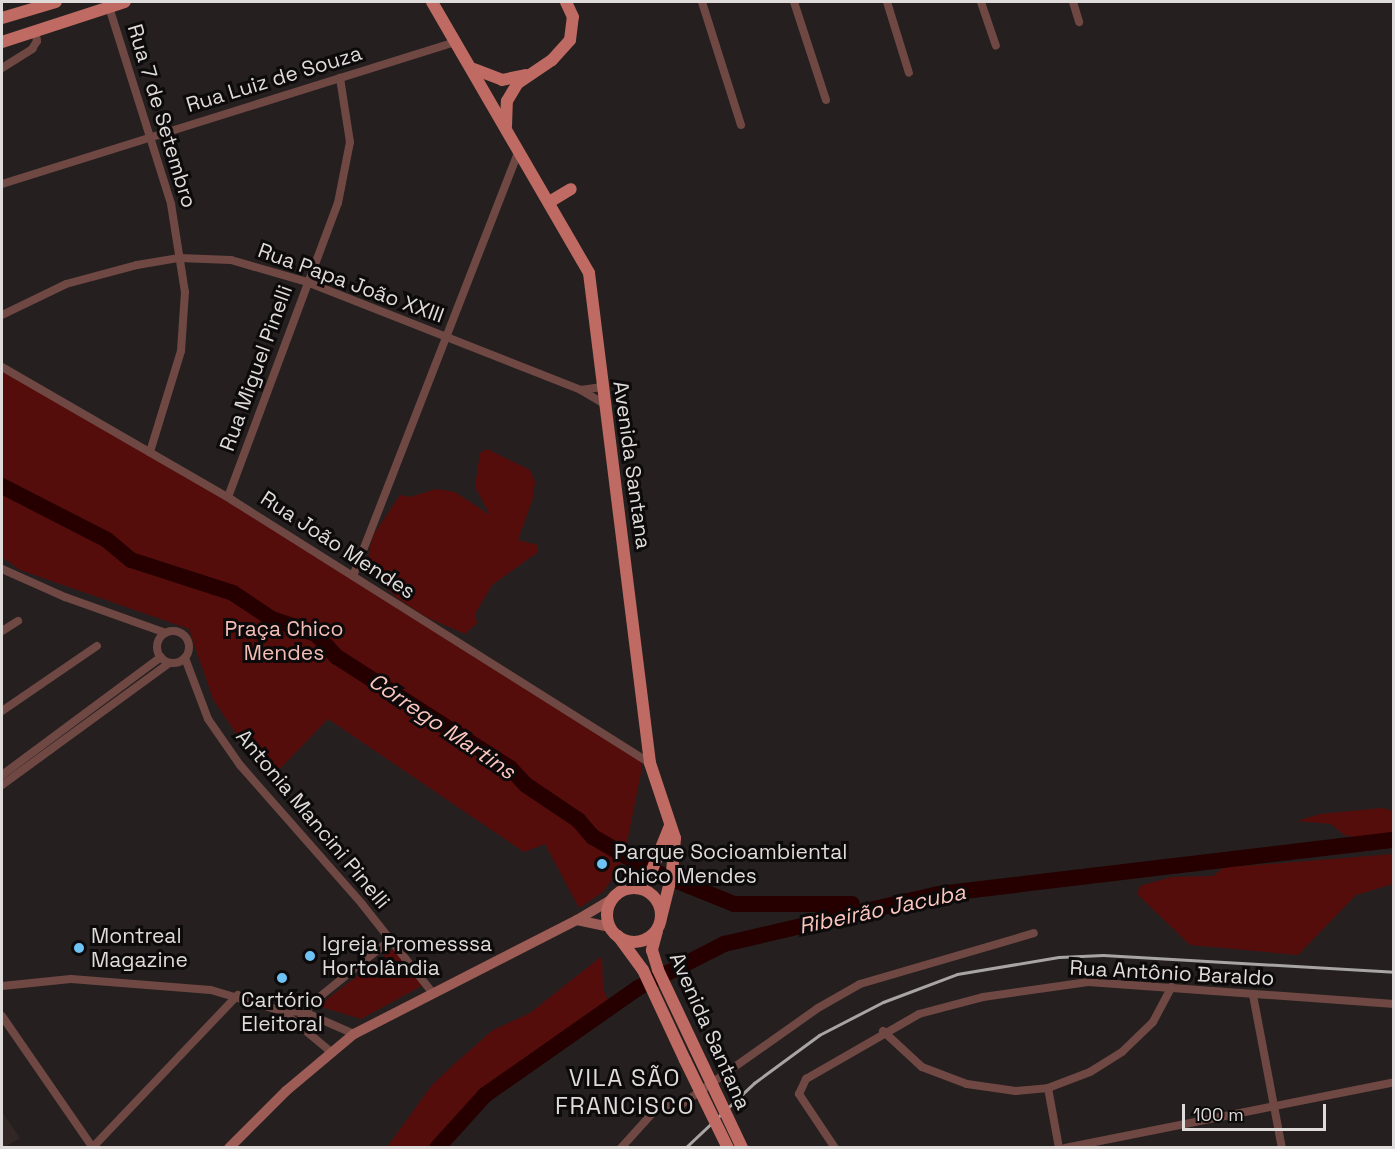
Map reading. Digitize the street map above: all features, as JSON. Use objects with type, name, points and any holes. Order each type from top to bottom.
[{"type":"main road","points":[[2,18],[56,2]]},
{"type":"main road","points":[[2,42],[109,4],[125,2]]},
{"type":"main road","name":"Avenida Santana","points":[[432,2],[551,201],[590,273],[603,403],[650,763],[675,845],[671,879],[652,950],[658,970],[742,1148]]},
{"type":"main road","name":"Avenida Santana","points":[[506,127],[507,101],[528,74],[552,60],[570,40],[573,17],[566,2]]},
{"type":"main road","name":"Avenida Santana","points":[[465,59],[477,72],[492,79],[528,74]]},
{"type":"main road","points":[[551,201],[571,189]]},
{"type":"main road","points":[[614,931],[608,912],[614,898],[648,876],[670,826]]},
{"type":"main road","points":[[632,888],[647,891],[656,898],[659,923]]},
{"type":"main road","name":"Avenida Santana","points":[[614,931],[629,941],[642,940],[659,923]]},
{"type":"main road","name":"Avenida Santana","points":[[614,931],[645,976],[728,1148]]},
{"type":"street","points":[[702,2],[741,125]]},
{"type":"street","points":[[794,2],[826,100]]},
{"type":"street","points":[[887,2],[909,73]]},
{"type":"street","points":[[981,2],[996,46]]},
{"type":"street","points":[[1073,2],[1079,22]]},
{"type":"street","name":"Rua 7 de Setembro","points":[[109,4],[152,136],[171,204],[184,292],[181,351],[150,452]]},
{"type":"street","points":[[2,68],[32,49],[37,41],[35,30]]},
{"type":"street","name":"Rua Luiz de Souza","points":[[2,184],[455,42]]},
{"type":"street","name":"Rua Miguel Pinelli","points":[[228,497],[338,203],[350,142],[340,78]]},
{"type":"street","points":[[353,576],[519,150]]},
{"type":"street","name":"Rua Papa João XXIII","points":[[2,315],[66,284],[179,258],[231,260],[307,282],[581,390],[603,403]]},
{"type":"street","name":"Rua João Mendes","points":[[2,367],[228,497],[650,763]]},
{"type":"street","name":"Rua Papa João XXIII","points":[[581,390],[602,387]]},
{"type":"street","points":[[2,569],[65,597],[166,633],[178,631],[187,638],[189,649],[184,658],[169,663],[2,785]]},
{"type":"street","points":[[2,631],[18,621]]},
{"type":"street","points":[[166,633],[158,643],[161,657],[169,663]]},
{"type":"street","points":[[2,711],[97,646]]},
{"type":"street","points":[[2,775],[161,657]]},
{"type":"street","name":"Antonia Mancini Pinelli","points":[[184,658],[208,719],[240,765],[432,992]]},
{"type":"street","points":[[229,1148],[331,1052],[354,1034],[432,992],[577,920],[614,898]]},
{"type":"street","points":[[577,920],[614,931]]},
{"type":"street","points":[[621,1148],[658,1107],[682,1104],[818,1008],[860,984],[1034,933]]},
{"type":"street","points":[[299,1021],[304,1012],[390,940]]},
{"type":"street","points":[[2,986],[71,979],[238,995],[282,1011],[299,1021],[331,1052]]},
{"type":"street","name":"Rua Antônio Baraldo","points":[[835,1148],[799,1094],[806,1078],[883,1031],[919,1014],[1029,988],[1088,982],[1394,1004]]},
{"type":"street","points":[[883,1031],[922,1067],[967,1084],[1015,1091],[1048,1088],[1090,1072],[1122,1053],[1153,1022],[1172,987]]},
{"type":"street","points":[[2,1016],[93,1147],[238,995]]},
{"type":"street","points":[[1253,995],[1282,1148]]},
{"type":"street","points":[[282,1011],[304,1012],[354,1034]]},
{"type":"street","points":[[1065,1148],[1394,1082]]},
{"type":"street","points":[[1048,1088],[1059,1148]]},
{"type":"shaded area","points":[[2,1112],[20,1138],[5,1147],[2,1147]]},
{"type":"green space","name":"Praça Chico Mendes","points":[[2,370],[192,479],[640,759],[642,768],[626,848],[619,869],[603,892],[579,908],[545,844],[524,852],[328,719],[274,775],[264,776],[213,699],[189,629],[20,570],[2,557]]},
{"type":"green space","points":[[487,449],[530,470],[535,482],[533,498],[518,540],[538,545],[538,552],[492,585],[475,614],[477,623],[465,634],[426,617],[397,598],[376,579],[368,564],[369,550],[374,534],[400,495],[410,497],[436,489],[455,492],[490,515],[475,487],[480,453]]},
{"type":"green space","points":[[1382,808],[1393,811],[1393,834],[1368,839],[1344,835],[1331,824],[1297,821],[1320,814]]},
{"type":"green space","points":[[1393,854],[1393,884],[1356,895],[1298,955],[1190,945],[1137,894],[1140,886],[1171,877],[1213,876],[1231,862],[1244,866]]},
{"type":"green space","points":[[394,948],[425,984],[361,1019],[318,1006]]},
{"type":"green space","points":[[602,956],[603,988],[608,1001],[479,1094],[429,1147],[387,1147],[432,1085],[453,1065],[493,1030],[530,1013]]},
{"type":"waterway","name":"Córrego Martins","points":[[2,486],[107,540],[131,560],[233,593],[272,619],[316,634],[337,657],[510,768],[526,785],[578,820],[593,837],[650,870],[734,904],[852,904]]},
{"type":"waterway","name":"Ribeirão Jacuba","points":[[437,1148],[485,1095],[638,988],[724,944],[939,894],[1394,840]]},
{"type":"railway","points":[[685,1148],[754,1083],[819,1035],[883,1002],[957,974],[1059,957],[1103,955],[1394,972]]},
{"type":"place","name":"Parque Socioambiental Chico Mendes","points":[[602,864]]},
{"type":"place","name":"Montreal Magazine","points":[[79,948]]},
{"type":"place","name":"Igreja Promesssa Hortolândia","points":[[310,956]]},
{"type":"place","name":"Cartório Eleitoral","points":[[282,978]]},
{"type":"district","name":"VILA SÃO FRANCISCO","points":[[625,1092]]}]
